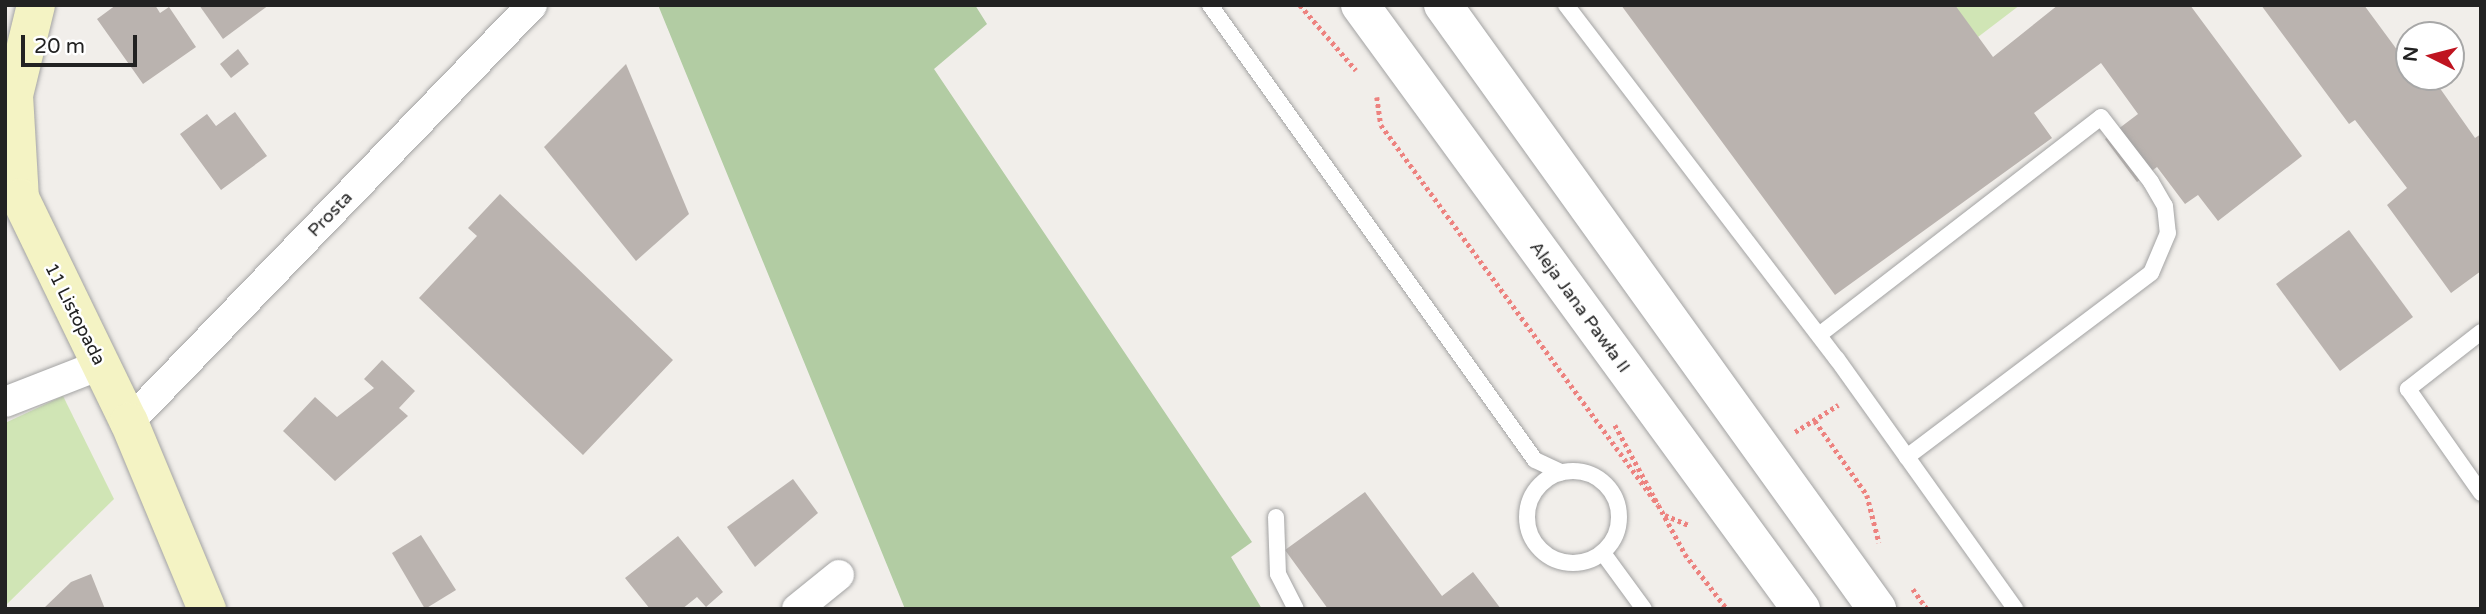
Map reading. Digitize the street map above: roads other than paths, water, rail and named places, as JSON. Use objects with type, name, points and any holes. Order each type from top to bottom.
[{"type":"main road","name":"11 Listopada","points":[[22,35],[14,95],[20,198],[129,422],[207,609]]},
{"type":"street","name":"Prosta","points":[[129,422],[532,5]]},
{"type":"street","name":"Aleja Jana Pawła II","points":[[1360,5],[1801,609]]},
{"type":"street","points":[[1443,5],[1877,609]]},
{"type":"street","points":[[5,402],[100,365]]},
{"type":"street","points":[[797,609],[839,575]]},
{"type":"lane","points":[[1210,5],[1535,460],[1561,472],[1592,474],[1615,495],[1619,526],[1603,554],[1560,562],[1536,546],[1526,517],[1529,502],[1536,489],[1561,472]]},
{"type":"lane","points":[[1566,5],[1819,335],[2015,609]]},
{"type":"lane","points":[[1819,335],[2101,117],[2151,181],[2165,206],[2168,233],[2151,273],[1907,457]]},
{"type":"lane","points":[[2481,332],[2408,389],[2481,493]]},
{"type":"lane","points":[[1276,517],[1278,574],[1296,609]]},
{"type":"lane","points":[[1603,554],[1644,609]]}]
